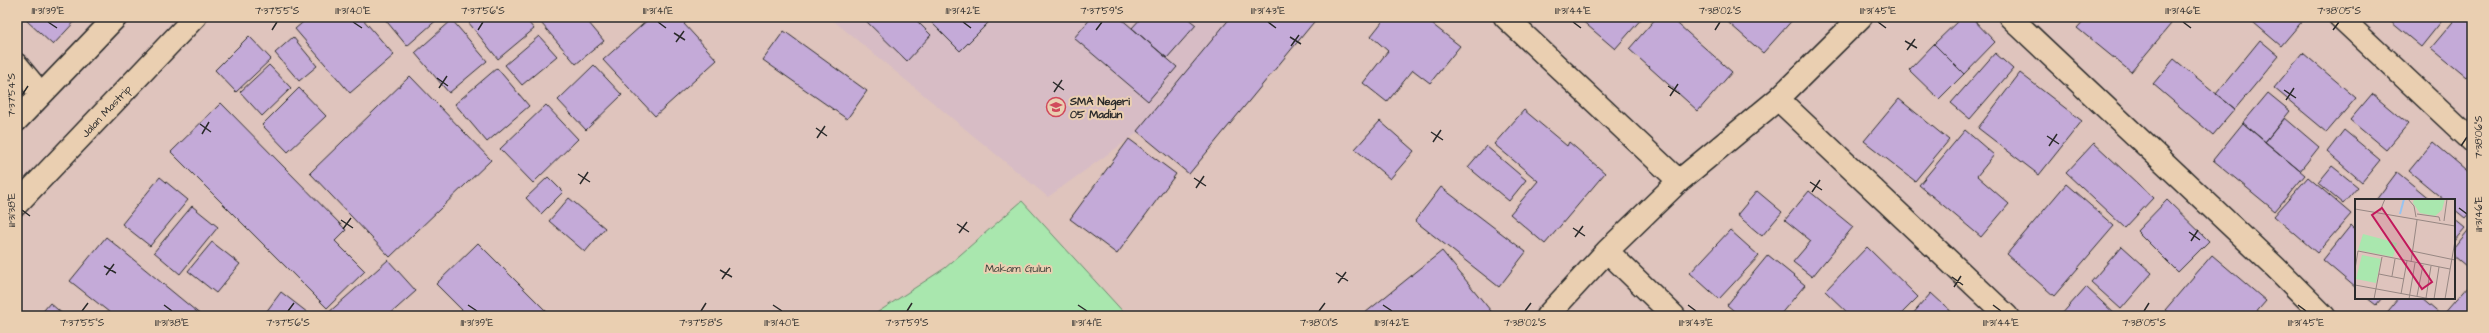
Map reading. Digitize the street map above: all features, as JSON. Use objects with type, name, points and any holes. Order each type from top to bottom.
[{"type":"street","points":[[17,120],[116,17]]},
{"type":"street","name":"Jalan Mastrip","points":[[17,204],[194,17]]},
{"type":"street","points":[[1505,17],[1679,181]]},
{"type":"street","points":[[1547,316],[1607,252],[1679,181],[1778,99],[1861,17]]},
{"type":"street","points":[[2010,17],[2275,267],[2324,316]]},
{"type":"street","points":[[2340,17],[2472,141]]},
{"type":"street","points":[[17,64],[41,94]]},
{"type":"street","points":[[1778,99],[2007,316]]},
{"type":"street","points":[[1607,252],[1674,316]]},
{"type":"shaded area","name":"SMA Negeri 05 Madiun","points":[[829,17],[1299,17],[1048,197]]},
{"type":"green space","name":"Makam Gulun","points":[[1022,201],[1127,316],[872,316],[945,268]]},
{"type":"building","points":[[30,17],[79,17],[53,45],[27,21]]},
{"type":"building","points":[[309,17],[361,17],[394,55],[350,93],[295,29]]},
{"type":"building","points":[[383,17],[440,17],[407,46]]},
{"type":"building","points":[[476,17],[524,17],[534,29],[498,59],[469,23]]},
{"type":"building","points":[[536,17],[584,17],[604,41],[576,64]]},
{"type":"building","points":[[651,17],[691,17],[684,24],[717,60],[655,116],[603,60]]},
{"type":"building","points":[[862,17],[913,17],[931,35],[907,61]]},
{"type":"building","points":[[926,17],[994,17],[960,51]]},
{"type":"building","points":[[1092,17],[1119,17],[1177,67],[1148,101],[1074,38]]},
{"type":"building","points":[[1142,17],[1186,17],[1196,25],[1167,58],[1132,28]]},
{"type":"building","points":[[1231,17],[1318,17],[1189,174],[1137,131]]},
{"type":"building","points":[[1386,17],[1423,17],[1460,46],[1430,83],[1413,70],[1387,102],[1363,83],[1388,51],[1371,36]]},
{"type":"building","points":[[1582,17],[1643,17],[1615,49],[1580,19]]},
{"type":"building","points":[[1657,17],[1670,17],[1732,72],[1698,111],[1629,49]]},
{"type":"building","points":[[1722,17],[1795,17],[1763,53]]},
{"type":"building","points":[[1962,17],[1971,17],[1995,42],[1964,74],[1934,44]]},
{"type":"building","points":[[2087,17],[2162,17],[2171,24],[2131,72],[2077,28]]},
{"type":"building","points":[[2247,17],[2302,17],[2304,19],[2281,46]]},
{"type":"building","points":[[2385,17],[2445,17],[2421,47]]},
{"type":"building","points":[[2457,17],[2472,17],[2472,70],[2466,77],[2431,48]]},
{"type":"building","points":[[452,20],[487,61],[449,93],[415,53]]},
{"type":"building","points":[[784,31],[867,91],[847,119],[763,60]]},
{"type":"building","points":[[249,36],[271,59],[236,92],[215,70]]},
{"type":"building","points":[[539,36],[557,56],[522,85],[505,65]]},
{"type":"building","points":[[293,37],[317,66],[299,81],[275,53]]},
{"type":"building","points":[[2260,40],[2279,56],[2235,109],[2216,94]]},
{"type":"building","points":[[1934,44],[1964,74],[1939,99],[1909,70]]},
{"type":"building","points":[[1995,53],[2013,69],[1970,119],[1951,103]]},
{"type":"building","points":[[2303,53],[2356,98],[2327,132],[2274,88]]},
{"type":"building","points":[[2174,59],[2235,109],[2213,135],[2153,84]]},
{"type":"building","points":[[269,65],[291,88],[262,116],[240,92]]},
{"type":"building","points":[[594,65],[622,95],[586,130],[558,100]]},
{"type":"building","points":[[497,68],[529,106],[487,142],[455,104]]},
{"type":"building","points":[[2020,73],[2082,121],[2039,175],[1978,128]]},
{"type":"building","points":[[410,76],[491,160],[390,257],[310,173]]},
{"type":"building","points":[[299,88],[326,116],[288,152],[262,125]]},
{"type":"building","points":[[2268,93],[2290,111],[2265,142],[2243,123]]},
{"type":"building","points":[[2372,94],[2408,124],[2386,150],[2350,120]]},
{"type":"building","points":[[1899,99],[1949,140],[1915,181],[1864,141]]},
{"type":"building","points":[[221,103],[346,230],[335,241],[365,271],[327,308],[171,152]]},
{"type":"building","points":[[546,105],[578,139],[533,183],[500,149]]},
{"type":"building","points":[[1524,110],[1567,146],[1569,142],[1605,173],[1545,244],[1510,214],[1538,181],[1494,144]]},
{"type":"building","points":[[2285,118],[2319,147],[2300,171],[2265,142]]},
{"type":"building","points":[[1380,121],[1414,151],[1390,179],[1355,149]]},
{"type":"building","points":[[2243,123],[2305,175],[2275,211],[2213,160]]},
{"type":"building","points":[[1965,130],[1994,155],[1977,176],[2009,204],[1981,237],[1919,185]]},
{"type":"building","points":[[2344,130],[2380,160],[2362,182],[2327,152]]},
{"type":"building","points":[[1129,139],[1176,174],[1117,254],[1070,219]]},
{"type":"building","points":[[2433,142],[2472,175],[2472,210],[2465,218],[2455,210],[2455,199],[2443,199],[2409,171]]},
{"type":"building","points":[[2094,143],[2153,198],[2125,228],[2066,173]]},
{"type":"building","points":[[1486,146],[1526,180],[1509,201],[1468,167]]},
{"type":"building","points":[[2332,166],[2358,187],[2343,204],[2318,183]]},
{"type":"building","points":[[2397,172],[2430,199],[2377,199]]},
{"type":"building","points":[[160,177],[188,200],[150,246],[122,224]]},
{"type":"building","points":[[548,177],[563,192],[541,214],[526,198]]},
{"type":"building","points":[[2308,177],[2351,214],[2317,253],[2274,216]]},
{"type":"building","points":[[2066,184],[2114,226],[2054,296],[2007,254]]},
{"type":"building","points":[[1441,187],[1526,252],[1499,287],[1415,221]]},
{"type":"building","points":[[1757,191],[1782,212],[1762,236],[1737,215]]},
{"type":"building","points":[[1809,191],[1853,227],[1812,277],[1793,262],[1811,241],[1785,220]]},
{"type":"building","points":[[569,198],[605,228],[585,252],[549,221]]},
{"type":"building","points":[[2167,200],[2209,241],[2178,272],[2137,231]]},
{"type":"building","points":[[192,206],[218,227],[180,274],[154,252]]},
{"type":"building","points":[[2455,220],[2465,228],[2455,240]]},
{"type":"building","points":[[2351,225],[2355,229],[2355,287],[2323,260]]},
{"type":"building","points":[[2471,227],[2472,271],[2455,257],[2455,247]]},
{"type":"building","points":[[1730,230],[1759,256],[1719,299],[1690,273]]},
{"type":"building","points":[[106,237],[202,316],[114,316],[70,281]]},
{"type":"building","points":[[212,242],[240,264],[216,293],[188,271]]},
{"type":"building","points":[[478,243],[551,316],[468,316],[436,284]]},
{"type":"building","points":[[2122,246],[2152,273],[2121,309],[2091,282]]},
{"type":"building","points":[[1867,247],[1918,297],[1899,316],[1851,316],[1825,291]]},
{"type":"building","points":[[1442,251],[1495,316],[1368,316],[1365,313]]},
{"type":"building","points":[[1768,255],[1805,285],[1779,316],[1740,316],[1727,305]]},
{"type":"building","points":[[2212,255],[2266,301],[2253,316],[2172,316],[2165,310]]},
{"type":"building","points":[[388,260],[416,291],[388,316],[329,316],[327,314]]},
{"type":"building","points":[[2469,285],[2472,288],[2472,316],[2442,316]]},
{"type":"building","points":[[2086,287],[2117,316],[2060,316]]},
{"type":"building","points":[[281,292],[312,316],[263,316]]},
{"type":"building","points":[[1931,293],[1956,316],[1911,316]]},
{"type":"building","points":[[2368,299],[2381,299],[2376,305]]},
{"type":"building","points":[[2398,299],[2422,299],[2442,316],[2384,316]]},
{"type":"building","points":[[50,303],[65,316],[39,316]]},
{"type":"place","name":"SMA Negeri 05 Madiun","points":[[1056,107]]}]
